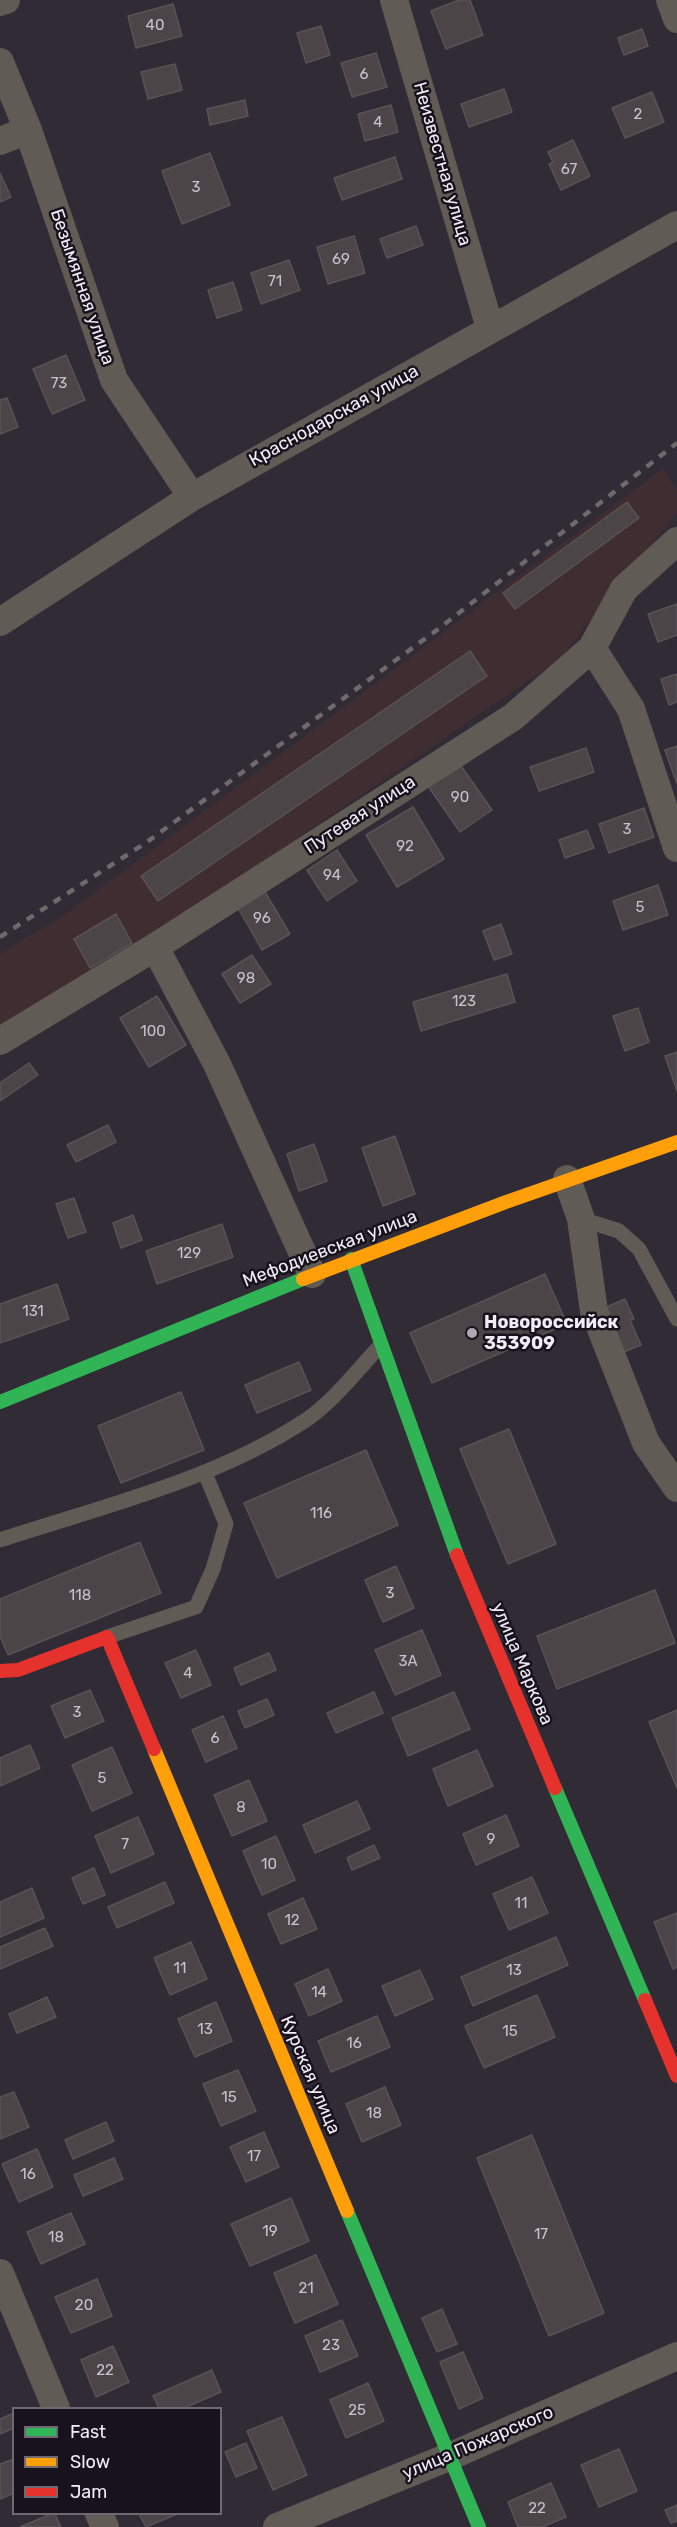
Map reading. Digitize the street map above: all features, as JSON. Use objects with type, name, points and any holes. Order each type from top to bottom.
[{"type":"street","points":[[0,2],[6,0]]},
{"type":"street","name":"Неизвестная улица","points":[[394,0],[490,328]]},
{"type":"street","points":[[670,0],[677,19]]},
{"type":"street","name":"Безымянная улица","points":[[0,62],[28,130],[114,380],[192,497]]},
{"type":"street","points":[[0,141],[28,130]]},
{"type":"street","name":"Краснодарская улица","points":[[0,622],[192,497],[677,225]]},
{"type":"street","name":"Путевая улица","points":[[0,1041],[155,947],[513,717],[592,648],[624,589],[677,541]]},
{"type":"street","points":[[592,648],[631,709],[677,848]]},
{"type":"street","points":[[155,947],[218,1064],[312,1274]]},
{"type":"street","name":"Мефодиевская улица","points":[[0,1402],[351,1258],[567,1179],[677,1142]]},
{"type":"street","points":[[567,1179],[581,1219],[594,1311],[646,1443],[677,1488]]},
{"type":"street","name":"улица Маркова","points":[[351,1258],[447,1531],[677,2076]]},
{"type":"street","points":[[0,1671],[18,1670],[107,1637]]},
{"type":"street","name":"Курская улица","points":[[107,1637],[479,2527]]},
{"type":"street","points":[[0,2273],[55,2407]]},
{"type":"street","name":"улица Пожарского","points":[[277,2527],[451,2456],[677,2356]]},
{"type":"lane","points":[[581,1219],[619,1231],[639,1249],[677,1319]]},
{"type":"lane","points":[[0,1540],[205,1473],[308,1419],[381,1345]]},
{"type":"lane","points":[[107,1637],[196,1607],[213,1569],[226,1524],[205,1473]]},
{"type":"shaded area","points":[[663,468],[677,490],[677,512],[560,659],[174,923],[0,1027],[0,954],[70,911]]},
{"type":"building","points":[[459,0],[470,0],[483,35],[446,49],[431,11]]},
{"type":"building","points":[[173,4],[182,36],[136,48],[128,16]]},
{"type":"building","points":[[321,26],[330,55],[306,63],[297,33]]},
{"type":"building","points":[[642,29],[648,46],[624,55],[618,38]]},
{"type":"building","points":[[376,53],[387,87],[352,97],[341,63]]},
{"type":"building","points":[[175,64],[182,90],[148,99],[141,72]]},
{"type":"building","points":[[504,89],[512,112],[469,127],[461,104]]},
{"type":"building","points":[[652,92],[664,122],[625,138],[612,108]]},
{"type":"building","points":[[245,100],[248,116],[210,125],[207,109]]},
{"type":"building","points":[[391,105],[398,132],[365,141],[358,114]]},
{"type":"building","points":[[573,140],[590,176],[561,190],[549,164],[553,162],[548,152]]},
{"type":"building","points":[[210,153],[230,205],[182,224],[162,171]]},
{"type":"building","points":[[395,157],[402,179],[342,200],[334,178]]},
{"type":"building","points":[[0,173],[11,197],[0,202]]},
{"type":"building","points":[[416,226],[423,245],[387,258],[380,239]]},
{"type":"building","points":[[354,236],[365,273],[328,284],[317,247]]},
{"type":"building","points":[[289,260],[300,290],[261,304],[251,273]]},
{"type":"building","points":[[233,282],[242,310],[217,318],[208,290]]},
{"type":"building","points":[[66,355],[85,400],[52,414],[33,369]]},
{"type":"building","points":[[7,398],[18,427],[0,434],[0,400]]},
{"type":"building","points":[[627,502],[639,518],[515,609],[503,593]]},
{"type":"building","points":[[677,604],[677,635],[658,642],[648,614]]},
{"type":"building","points":[[470,651],[487,676],[158,901],[141,876]]},
{"type":"building","points":[[677,674],[677,702],[669,705],[661,679]]},
{"type":"building","points":[[677,746],[677,784],[665,750]]},
{"type":"building","points":[[586,748],[594,772],[539,791],[530,767]]},
{"type":"building","points":[[459,763],[492,810],[460,832],[428,786]]},
{"type":"building","points":[[413,807],[444,859],[397,887],[366,835]]},
{"type":"building","points":[[644,808],[654,837],[609,853],[599,824]]},
{"type":"building","points":[[587,830],[594,848],[565,858],[559,840]]},
{"type":"building","points":[[337,850],[357,881],[327,901],[307,870]]},
{"type":"building","points":[[658,885],[668,915],[623,930],[613,901]]},
{"type":"building","points":[[262,887],[290,934],[262,950],[235,903]]},
{"type":"building","points":[[116,914],[132,943],[90,968],[74,939]]},
{"type":"building","points":[[501,924],[512,954],[494,960],[483,931]]},
{"type":"building","points":[[252,955],[271,984],[240,1003],[222,974]]},
{"type":"building","points":[[507,974],[515,1002],[421,1031],[413,1002]]},
{"type":"building","points":[[157,996],[186,1045],[149,1067],[120,1018]]},
{"type":"building","points":[[638,1008],[649,1042],[625,1051],[613,1016]]},
{"type":"building","points":[[677,1052],[677,1091],[665,1056]]},
{"type":"building","points":[[29,1063],[38,1075],[0,1101],[0,1083]]},
{"type":"building","points":[[108,1125],[116,1142],[76,1162],[67,1145]]},
{"type":"building","points":[[395,1136],[415,1194],[383,1206],[362,1148]]},
{"type":"building","points":[[314,1144],[327,1181],[299,1191],[287,1154]]},
{"type":"building","points":[[74,1198],[86,1232],[68,1238],[56,1204]]},
{"type":"building","points":[[133,1215],[142,1240],[121,1248],[113,1223]]},
{"type":"building","points":[[222,1224],[233,1257],[157,1284],[146,1251]]},
{"type":"building","points":[[545,1274],[567,1324],[432,1383],[410,1333]]},
{"type":"building","points":[[57,1284],[69,1319],[0,1343],[0,1304]]},
{"type":"building","points":[[625,1299],[634,1319],[630,1320],[641,1345],[621,1353],[602,1309]]},
{"type":"building","points":[[299,1362],[311,1390],[257,1413],[245,1385]]},
{"type":"building","points":[[181,1392],[204,1450],[121,1483],[98,1426]]},
{"type":"building","points":[[509,1429],[556,1544],[508,1564],[460,1449]]},
{"type":"building","points":[[366,1450],[398,1525],[277,1578],[244,1503]]},
{"type":"building","points":[[140,1542],[161,1593],[8,1655],[0,1636],[0,1599]]},
{"type":"building","points":[[396,1566],[414,1608],[383,1622],[365,1580]]},
{"type":"building","points":[[655,1590],[675,1643],[557,1689],[537,1636]]},
{"type":"building","points":[[422,1630],[441,1675],[395,1695],[375,1650]]},
{"type":"building","points":[[196,1650],[211,1685],[181,1698],[165,1663]]},
{"type":"building","points":[[269,1653],[276,1670],[241,1685],[234,1668]]},
{"type":"building","points":[[90,1690],[104,1721],[65,1738],[51,1706]]},
{"type":"building","points":[[374,1692],[383,1713],[336,1733],[327,1713]]},
{"type":"building","points":[[454,1692],[470,1729],[408,1756],[392,1718]]},
{"type":"building","points":[[267,1699],[274,1715],[245,1728],[238,1711]]},
{"type":"building","points":[[677,1710],[677,1788],[649,1722]]},
{"type":"building","points":[[223,1716],[237,1748],[206,1762],[192,1730]]},
{"type":"building","points":[[30,1745],[40,1768],[0,1786],[0,1758]]},
{"type":"building","points":[[112,1747],[132,1793],[92,1811],[72,1765]]},
{"type":"building","points":[[477,1750],[493,1786],[448,1806],[433,1769]]},
{"type":"building","points":[[249,1780],[267,1821],[232,1836],[214,1795]]},
{"type":"building","points":[[357,1801],[370,1829],[315,1853],[303,1825]]},
{"type":"building","points":[[506,1815],[519,1846],[476,1865],[463,1834]]},
{"type":"building","points":[[138,1817],[154,1854],[111,1873],[95,1836]]},
{"type":"building","points":[[276,1836],[295,1880],[262,1895],[243,1851]]},
{"type":"building","points":[[374,1845],[380,1858],[352,1870],[347,1858]]},
{"type":"building","points":[[94,1868],[105,1895],[83,1904],[72,1878]]},
{"type":"building","points":[[532,1877],[548,1913],[509,1930],[493,1894]]},
{"type":"building","points":[[165,1882],[174,1903],[117,1928],[108,1907]]},
{"type":"building","points":[[32,1888],[44,1918],[0,1937],[0,1902]]},
{"type":"building","points":[[303,1898],[317,1929],[281,1944],[268,1914]]},
{"type":"building","points":[[677,1913],[677,1967],[673,1969],[654,1922]]},
{"type":"building","points":[[45,1928],[53,1946],[0,1969],[0,1947]]},
{"type":"building","points":[[556,1937],[568,1965],[473,2006],[461,1977]]},
{"type":"building","points":[[191,1942],[207,1979],[170,1995],[154,1958]]},
{"type":"building","points":[[328,1969],[342,2001],[309,2016],[295,1984]]},
{"type":"building","points":[[420,1970],[433,1999],[395,2016],[382,1986]]},
{"type":"building","points":[[537,1995],[555,2037],[484,2068],[465,2026]]},
{"type":"building","points":[[47,1997],[56,2017],[17,2033],[9,2014]]},
{"type":"building","points":[[216,2002],[232,2041],[195,2057],[178,2019]]},
{"type":"building","points":[[377,2016],[390,2047],[331,2072],[318,2041]]},
{"type":"building","points":[[238,2070],[256,2111],[221,2126],[203,2084]]},
{"type":"building","points":[[385,2087],[401,2125],[362,2142],[346,2104]]},
{"type":"building","points":[[14,2092],[29,2127],[0,2139],[0,2097]]},
{"type":"building","points":[[106,2122],[114,2141],[73,2159],[65,2140]]},
{"type":"building","points":[[264,2132],[279,2167],[246,2182],[230,2147]]},
{"type":"building","points":[[532,2135],[604,2313],[549,2336],[477,2158]]},
{"type":"building","points":[[37,2149],[53,2187],[19,2202],[2,2164]]},
{"type":"building","points":[[114,2158],[123,2179],[83,2196],[74,2175]]},
{"type":"building","points":[[291,2198],[309,2241],[250,2266],[231,2224]]},
{"type":"building","points":[[71,2213],[85,2244],[41,2264],[27,2232]]},
{"type":"building","points":[[316,2255],[338,2304],[295,2323],[274,2273]]},
{"type":"building","points":[[97,2279],[112,2316],[71,2333],[55,2297]]},
{"type":"building","points":[[442,2309],[457,2344],[437,2352],[422,2318]]},
{"type":"building","points":[[342,2320],[358,2356],[320,2372],[305,2336]]},
{"type":"building","points":[[113,2346],[129,2382],[96,2397],[81,2360]]},
{"type":"building","points":[[463,2352],[483,2398],[459,2409],[440,2362]]},
{"type":"building","points":[[212,2370],[221,2392],[186,2407],[158,2407],[153,2396]]},
{"type":"building","points":[[368,2383],[384,2421],[346,2438],[330,2400]]},
{"type":"building","points":[[12,2414],[12,2429],[0,2434],[0,2419]]},
{"type":"building","points":[[282,2417],[307,2475],[273,2490],[247,2431]]},
{"type":"building","points":[[246,2443],[257,2468],[236,2477],[225,2452]]},
{"type":"building","points":[[619,2449],[637,2491],[599,2507],[581,2465]]},
{"type":"building","points":[[12,2460],[12,2494],[0,2499],[0,2464]]},
{"type":"building","points":[[551,2483],[566,2517],[542,2527],[518,2527],[508,2502]]},
{"type":"building","points":[[677,2505],[677,2521],[671,2523],[665,2510]]},
{"type":"building","points":[[49,2515],[55,2515],[61,2527],[20,2527]]},
{"type":"building","points":[[140,2515],[175,2515],[146,2527]]},
{"type":"railway","points":[[0,937],[147,842],[437,630],[677,443]]},
{"type":"traffic: fast","points":[[351,1259],[457,1555]]},
{"type":"traffic: fast","points":[[0,1402],[303,1279]]},
{"type":"traffic: fast","points":[[555,1788],[645,2000]]},
{"type":"traffic: fast","points":[[347,2211],[479,2527]]},
{"type":"traffic: slow","points":[[303,1279],[506,1202],[677,1142]]},
{"type":"traffic: slow","points":[[154,1749],[347,2211]]},
{"type":"traffic: jam","points":[[457,1555],[555,1788]]},
{"type":"traffic: jam","points":[[0,1671],[18,1670],[107,1637],[154,1749]]},
{"type":"traffic: jam","points":[[645,2000],[677,2076]]},
{"type":"place","name":"Новороссийск 353909","points":[[472,1333]]}]
